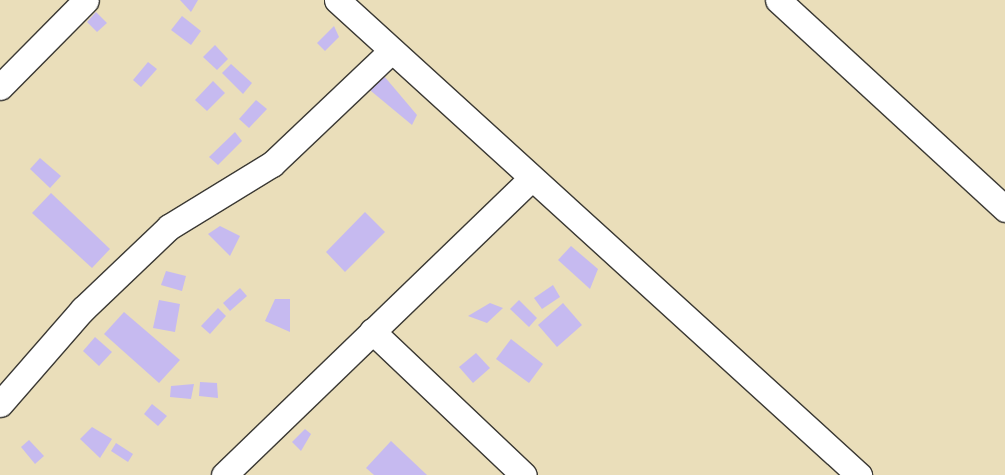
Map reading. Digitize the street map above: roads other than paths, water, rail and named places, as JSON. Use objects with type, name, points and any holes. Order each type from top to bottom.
[{"type":"street","points":[[0,87],[86,0]]},
{"type":"street","points":[[336,0],[530,179],[859,475]]},
{"type":"street","points":[[778,0],[1005,209]]},
{"type":"street","points":[[0,404],[83,309],[170,227],[272,164],[391,51]]},
{"type":"street","points":[[224,475],[530,179]]},
{"type":"street","points":[[372,331],[524,475]]}]
